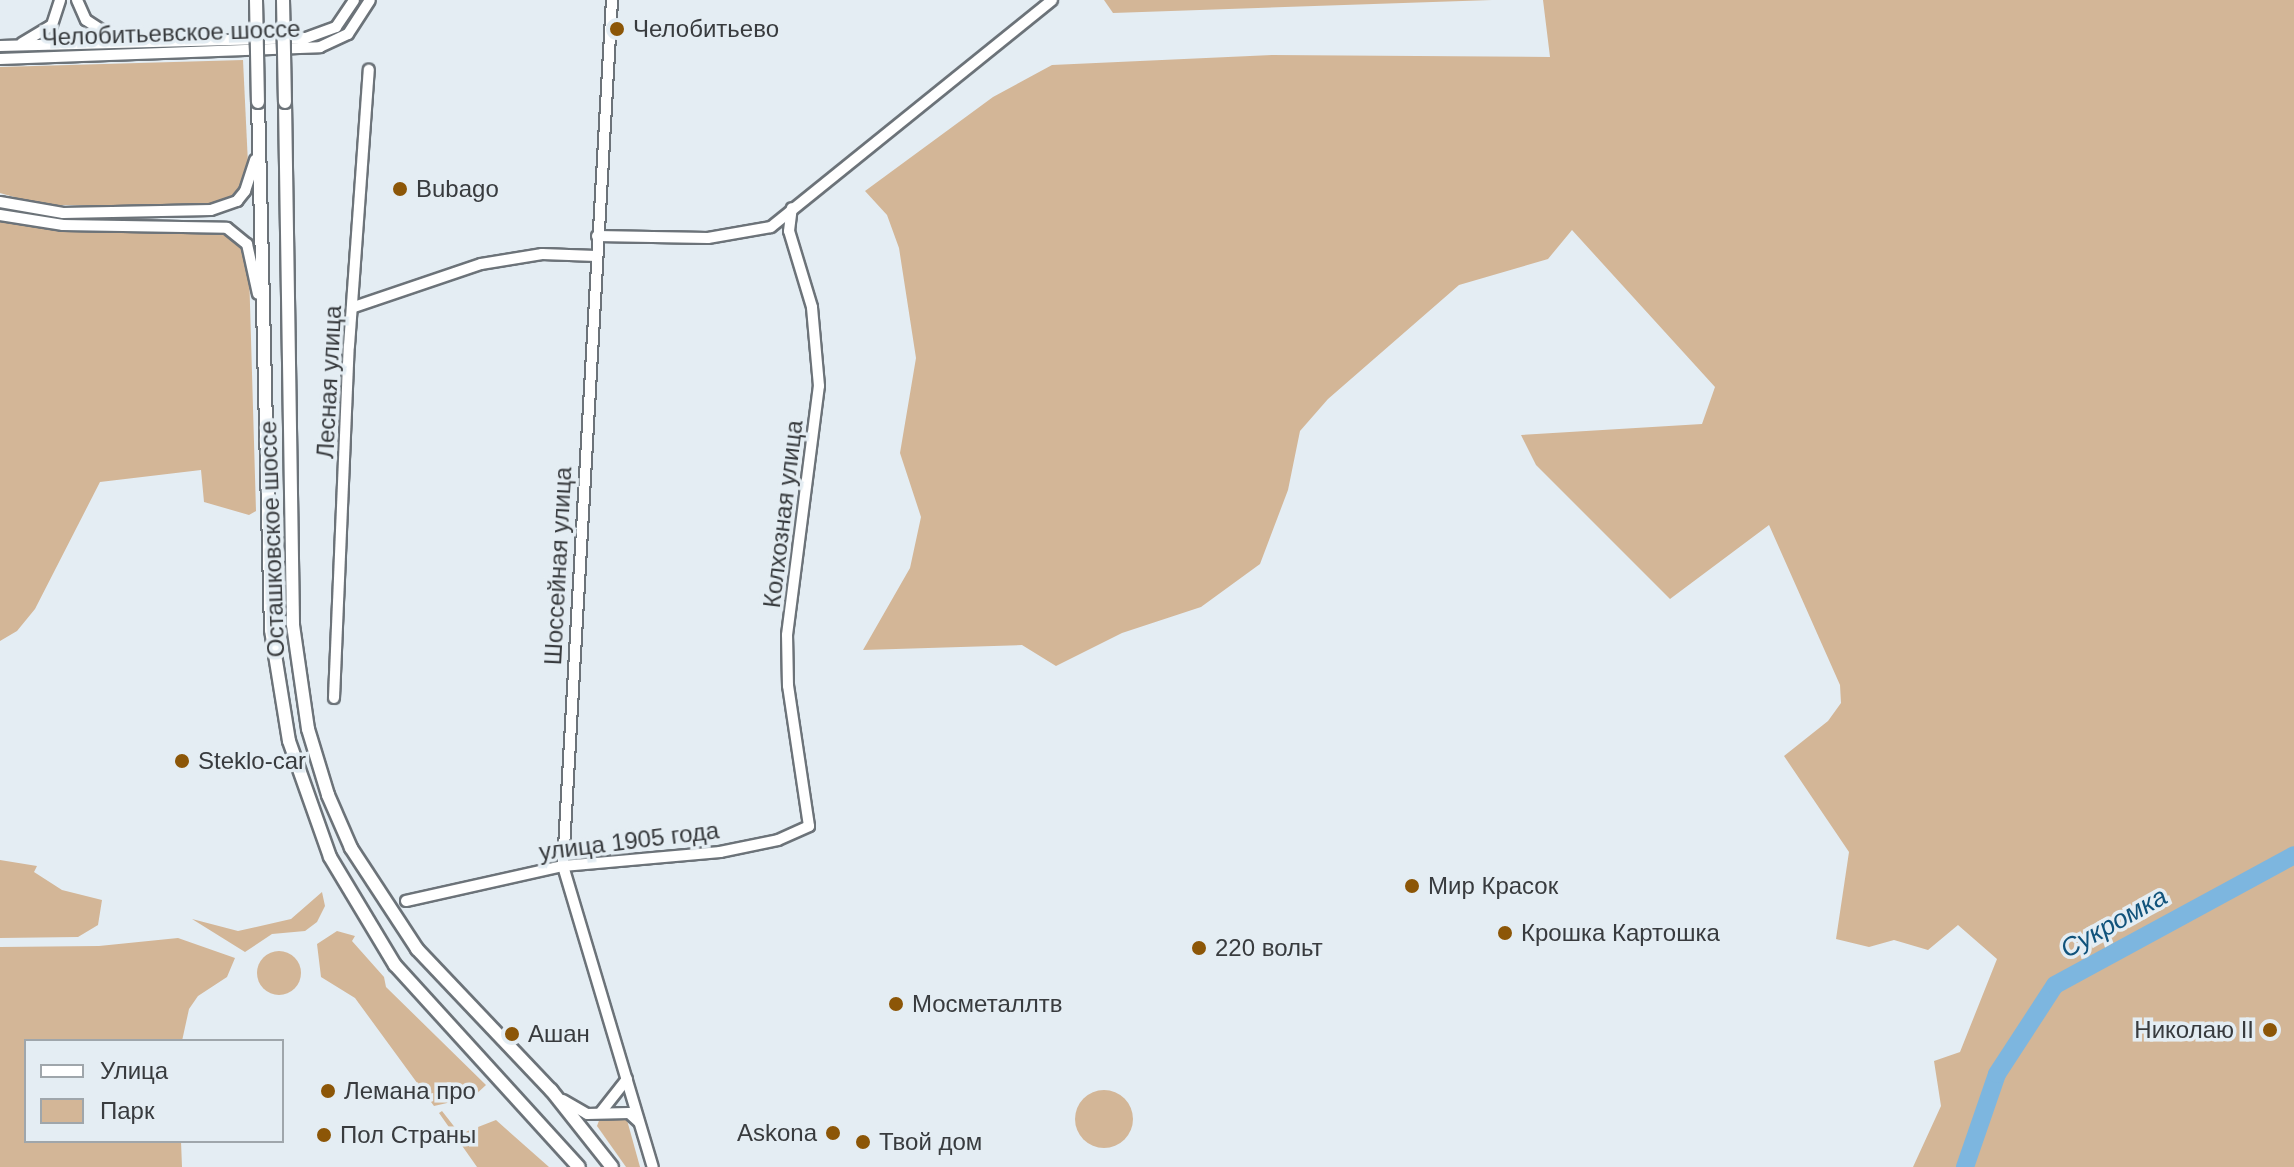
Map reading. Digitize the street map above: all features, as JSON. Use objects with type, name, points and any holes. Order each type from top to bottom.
[{"type":"main road","name":"Осташковское шоссе","points":[[256,0],[271,630],[289,741],[308,803],[330,857],[395,965],[579,1167]]},
{"type":"main road","name":"Осташковское шоссе","points":[[283,0],[293,625],[308,729],[351,848],[417,949],[551,1090],[612,1167]]},
{"type":"street","points":[[17,45],[52,25],[60,0]]},
{"type":"street","points":[[77,0],[86,20],[119,42]]},
{"type":"street","name":"Челобитьевское шоссе","points":[[0,46],[306,38],[336,27],[354,0]]},
{"type":"street","name":"Челобитьевское шоссе","points":[[0,59],[320,47],[348,34],[370,0]]},
{"type":"street","name":"Шоссейная улица","points":[[612,0],[563,866],[569,903],[653,1167]]},
{"type":"street","points":[[771,227],[1052,0]]},
{"type":"street","name":"Лесная улица","points":[[334,698],[369,70]]},
{"type":"street","points":[[0,202],[75,213],[193,212],[226,206],[237,201],[252,179],[258,102]]},
{"type":"street","name":"Колхозная улица","points":[[792,208],[789,231],[812,307],[819,386],[787,635],[788,686],[809,826]]},
{"type":"street","points":[[0,215],[63,225],[227,228],[247,244],[253,260],[263,326]]},
{"type":"street","points":[[597,236],[708,238],[771,227],[789,231]]},
{"type":"street","points":[[354,307],[481,264],[542,254],[596,256]]},
{"type":"street","name":"улица 1905 года","points":[[406,901],[563,866],[720,852],[778,840],[809,826]]},
{"type":"street","points":[[601,1112],[627,1079]]},
{"type":"street","points":[[551,1090],[587,1114],[629,1113],[641,1123]]},
{"type":"green space","points":[[1104,0],[1492,0],[1113,13]]},
{"type":"green space","points":[[1543,0],[2294,0],[2294,1167],[1913,1167],[1941,1106],[1934,1061],[1960,1052],[1997,959],[1958,925],[1928,950],[1894,940],[1869,947],[1836,939],[1849,852],[1784,756],[1828,721],[1841,703],[1840,685],[1769,525],[1670,599],[1536,465],[1521,435],[1702,424],[1715,387],[1572,230],[1548,259],[1459,285],[1328,399],[1300,431],[1288,490],[1260,564],[1201,607],[1122,633],[1056,666],[1022,645],[863,650],[910,568],[921,517],[900,453],[916,358],[899,248],[887,215],[865,191],[993,97],[1052,65],[1272,55],[1550,57]]},
{"type":"green space","points":[[243,60],[248,164],[240,187],[227,200],[199,206],[42,205],[0,193],[0,67]]},
{"type":"green space","points":[[0,219],[58,229],[211,230],[231,235],[243,248],[249,270],[256,511],[249,515],[204,502],[201,470],[100,482],[35,609],[17,631],[0,641]]},
{"type":"green space","points":[[0,860],[37,866],[34,872],[62,890],[102,900],[98,925],[78,937],[0,938]]},
{"type":"green space","points":[[322,892],[325,906],[317,922],[305,931],[272,934],[245,952],[192,919],[238,931],[291,919]]},
{"type":"green space","points":[[337,931],[355,936],[352,941],[384,977],[386,987],[486,1085],[473,1097],[434,1106],[355,998],[321,977],[317,944]]},
{"type":"green space","points":[[178,938],[235,958],[227,977],[198,996],[189,1009],[182,1039],[24,1039],[24,1143],[181,1143],[182,1167],[0,1167],[0,947],[99,946]]},
{"type":"green space","points":[[279,951],[295,957],[301,973],[295,989],[279,995],[263,989],[257,973],[263,957]]},
{"type":"green space","points":[[1104,1090],[1125,1098],[1133,1119],[1125,1140],[1104,1148],[1083,1140],[1075,1119],[1083,1098]]},
{"type":"green space","points":[[442,1111],[460,1134],[496,1120],[549,1167],[477,1167],[439,1113]]},
{"type":"green space","points":[[618,1116],[627,1120],[640,1167],[626,1167],[597,1126],[600,1118]]},
{"type":"waterway","name":"Сукромка","points":[[1965,1167],[1997,1074],[2055,985],[2294,855]]},
{"type":"place","name":"Челобитьево","points":[[617,29]]},
{"type":"place","name":"Bubago","points":[[400,189]]},
{"type":"place","name":"Steklo-car","points":[[182,761]]},
{"type":"place","name":"Мир Красок","points":[[1412,886]]},
{"type":"place","name":"Крошка Картошка","points":[[1505,933]]},
{"type":"place","name":"220 вольт","points":[[1199,948]]},
{"type":"place","name":"Мосметаллтв","points":[[896,1004]]},
{"type":"place","name":"Николаю II","points":[[2270,1030]]},
{"type":"place","name":"Ашан","points":[[512,1034]]},
{"type":"place","name":"Лемана про","points":[[328,1091]]},
{"type":"place","name":"Askona","points":[[833,1133]]},
{"type":"place","name":"Пол Страны","points":[[324,1135]]},
{"type":"place","name":"Твой дом","points":[[863,1142]]}]
